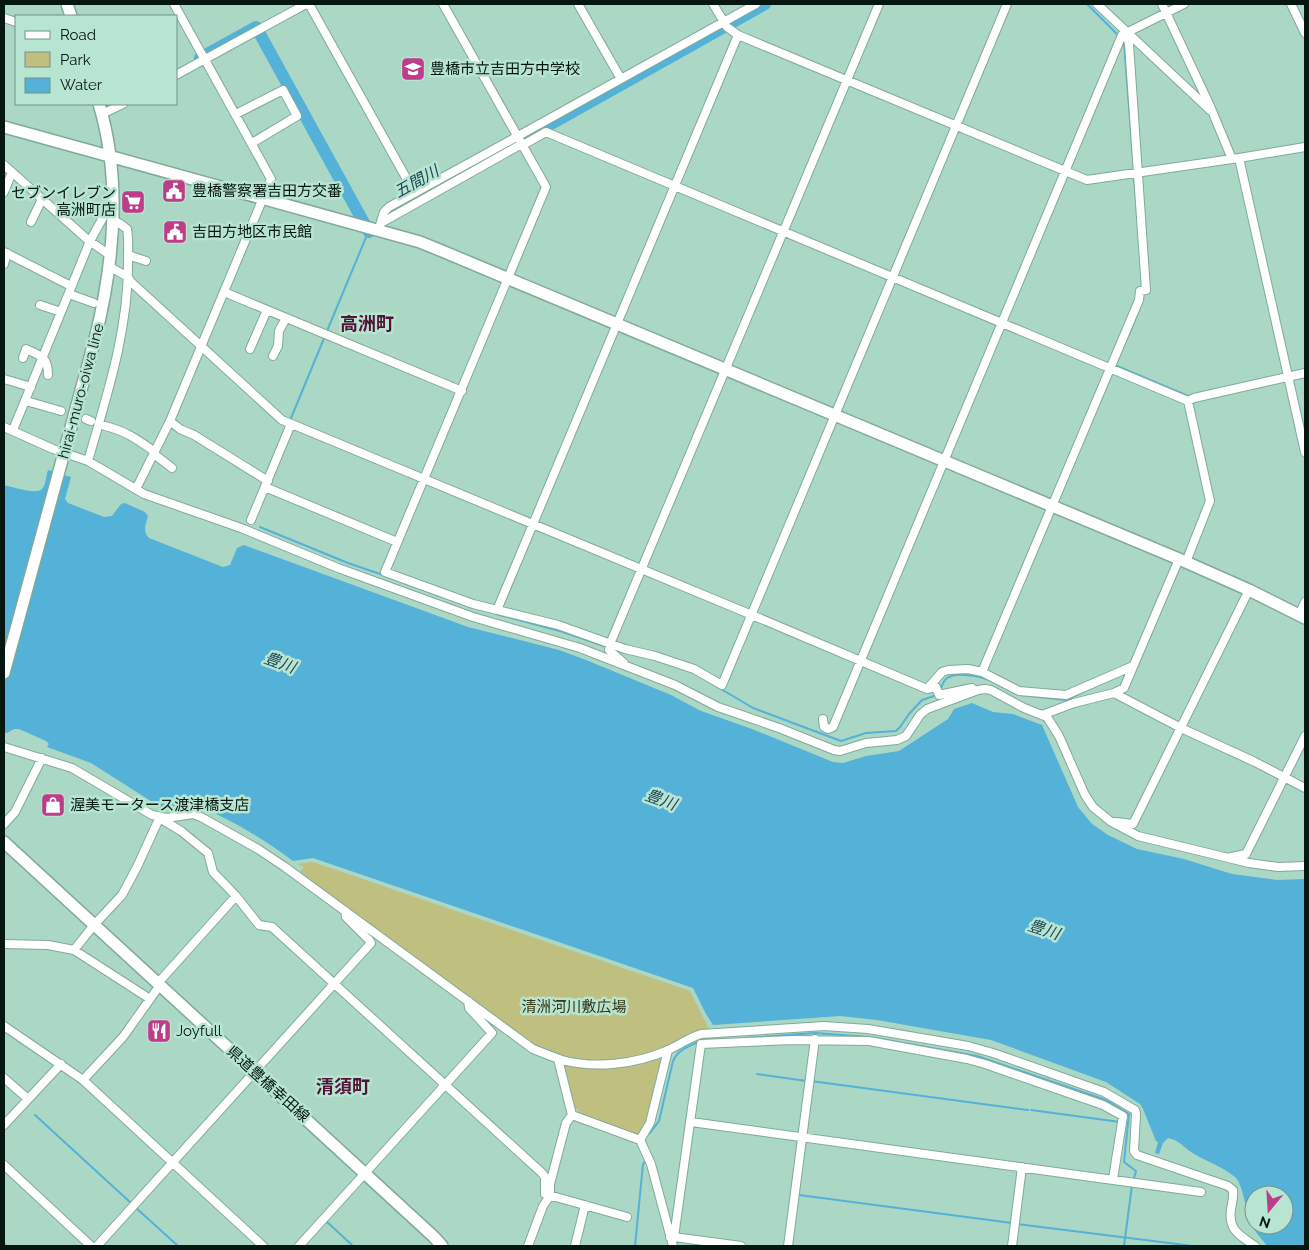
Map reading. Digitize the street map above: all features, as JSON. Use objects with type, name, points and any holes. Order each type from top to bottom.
[{"type":"street","points":[[136,489],[170,421],[271,179],[174,4]]},
{"type":"street","points":[[178,74],[307,4],[414,192]]},
{"type":"street","points":[[443,4],[546,187],[385,572],[473,604],[558,625],[610,646],[655,656],[694,669],[722,685],[1007,4]]},
{"type":"street","points":[[578,4],[621,79]]},
{"type":"street","points":[[713,4],[725,24],[738,35],[1087,180],[1305,147]]},
{"type":"street","points":[[379,227],[384,212],[389,206],[520,141],[621,79],[725,24],[756,4]]},
{"type":"street","points":[[610,646],[879,4]]},
{"type":"street","points":[[1097,4],[1210,110]]},
{"type":"street","points":[[1162,4],[1210,110],[1235,159],[1305,452]]},
{"type":"street","points":[[823,719],[824,727],[828,729],[833,727],[1122,35],[1184,4]]},
{"type":"street","points":[[1292,4],[1305,33]]},
{"type":"street","points":[[982,672],[1111,369],[1139,300],[1140,291],[1146,290],[1129,44],[1126,32]]},
{"type":"street","points":[[497,610],[738,35]]},
{"type":"street","points":[[236,114],[283,90],[297,116],[252,143]]},
{"type":"street","points":[[100,109],[118,105]]},
{"type":"street","name":"hirai-muro-oiwa line","points":[[4,673],[96,339],[111,262],[112,173],[100,109]]},
{"type":"street","points":[[4,128],[263,199],[379,227],[442,251],[1182,560],[1302,616],[1305,602]]},
{"type":"street","points":[[520,141],[546,132],[1188,401],[1194,398],[1305,373]]},
{"type":"street","points":[[379,227],[520,145],[520,141]]},
{"type":"street","points":[[4,165],[90,241],[131,282],[282,420],[927,689],[936,687],[938,692],[978,687],[1042,715],[1049,720],[1058,736],[1085,795],[1093,807],[1110,821],[1138,836],[1264,866],[1305,866]]},
{"type":"street","points":[[4,192],[12,172]]},
{"type":"street","points":[[31,222],[42,199]]},
{"type":"street","points":[[13,430],[90,241],[106,213],[113,215],[127,229],[128,277],[121,335],[114,369],[88,461]]},
{"type":"street","points":[[4,264],[5,252],[71,286]]},
{"type":"street","points":[[128,255],[146,261]]},
{"type":"street","points":[[224,292],[462,391]]},
{"type":"street","points":[[68,294],[94,303]]},
{"type":"street","points":[[40,305],[61,312]]},
{"type":"street","points":[[250,349],[267,310]]},
{"type":"street","points":[[273,356],[278,346],[279,331],[286,318]]},
{"type":"street","points":[[23,358],[26,349],[43,357],[48,366],[48,374]]},
{"type":"street","points":[[4,379],[31,387]]},
{"type":"street","points":[[26,401],[61,411]]},
{"type":"street","points":[[1042,715],[1074,703],[1114,694],[1124,688],[1210,501],[1188,401]]},
{"type":"street","points":[[170,421],[266,484],[397,542]]},
{"type":"street","points":[[251,520],[292,424]]},
{"type":"street","points":[[105,426],[121,430],[155,453],[172,468]]},
{"type":"street","points":[[4,427],[64,455],[88,461],[144,494],[242,528],[338,568],[473,617],[580,648],[675,685],[718,707],[840,751],[866,743],[902,738],[927,709],[964,694],[985,689]]},
{"type":"street","points":[[1110,821],[1133,824],[1249,590]]},
{"type":"street","points":[[610,646],[624,662],[623,665]]},
{"type":"street","points":[[927,689],[942,672],[968,669],[982,672],[1020,691],[1066,695],[1133,666]]},
{"type":"street","points":[[1114,694],[1305,788]]},
{"type":"street","points":[[1225,858],[1246,854],[1305,736]]},
{"type":"street","points":[[4,747],[72,768],[145,812],[158,817],[181,831],[208,853],[213,872],[236,896],[259,925],[272,927],[542,1173],[545,1177],[545,1194],[627,1217]]},
{"type":"street","points":[[4,824],[15,812],[42,758]]},
{"type":"street","points":[[158,817],[167,818],[192,814],[208,820],[258,849],[346,911],[533,1049],[558,1059],[583,1063],[633,1062],[668,1050],[701,1034],[824,1026],[868,1029],[968,1046],[994,1053],[1104,1092],[1135,1110],[1134,1151],[1143,1158],[1228,1186],[1233,1190],[1231,1224],[1236,1232],[1256,1246]]},
{"type":"street","points":[[74,950],[122,895],[137,868],[158,821],[158,817]]},
{"type":"street","name":"県道豊橋幸田線","points":[[4,842],[364,1172],[442,1246]]},
{"type":"street","points":[[84,1080],[123,1037],[159,984],[236,896]]},
{"type":"street","points":[[97,1246],[370,944],[370,941],[346,917],[346,911]]},
{"type":"street","points":[[4,944],[48,945],[74,950],[150,998]]},
{"type":"street","points":[[299,1246],[364,1172],[492,1033],[469,1008],[468,1001]]},
{"type":"street","points":[[4,1026],[84,1080],[262,1246]]},
{"type":"street","points":[[788,1246],[815,1039]]},
{"type":"street","points":[[672,1246],[701,1044],[815,1039],[877,1042],[968,1059],[1104,1104],[1123,1116],[1113,1179]]},
{"type":"street","points":[[640,1140],[650,1123],[668,1050]]},
{"type":"street","points":[[558,1059],[572,1116]]},
{"type":"street","points":[[4,1125],[61,1064]]},
{"type":"street","points":[[4,1078],[28,1099]]},
{"type":"street","points":[[572,1116],[640,1140],[651,1164],[672,1237]]},
{"type":"street","points":[[528,1246],[543,1206],[550,1196],[550,1184],[566,1123],[572,1116]]},
{"type":"street","points":[[690,1122],[1201,1192]]},
{"type":"street","points":[[4,1165],[92,1246]]},
{"type":"street","points":[[1012,1246],[1022,1167]]},
{"type":"street","points":[[574,1246],[585,1205]]},
{"type":"street","points":[[672,1237],[741,1246]]},
{"type":"green space","name":"清洲河川敷広場","points":[[313,862],[690,991],[710,1031],[693,1033],[656,1053],[611,1062],[572,1060],[540,1049],[299,873],[304,867],[297,864]]},
{"type":"green space","points":[[657,1057],[661,1060],[648,1121],[639,1136],[584,1117],[573,1105],[563,1067],[566,1063],[582,1065]]},
{"type":"water","name":"豊川","points":[[48,470],[71,477],[65,499],[68,503],[104,517],[112,516],[121,504],[125,503],[145,512],[148,516],[145,530],[149,538],[223,567],[230,565],[237,548],[244,545],[468,627],[559,650],[671,695],[701,711],[752,729],[833,762],[843,763],[866,756],[899,751],[948,719],[954,709],[972,703],[993,712],[1013,714],[1042,725],[1078,807],[1092,824],[1108,835],[1137,849],[1184,859],[1232,874],[1277,880],[1305,879],[1305,1246],[1267,1246],[1259,1235],[1294,1235],[1294,1185],[1244,1185],[1244,1200],[1235,1177],[1191,1152],[1178,1142],[1168,1138],[1163,1143],[1159,1154],[1155,1153],[1158,1142],[1140,1104],[1106,1082],[991,1040],[877,1020],[840,1016],[713,1025],[693,988],[313,858],[293,861],[275,848],[205,807],[185,804],[166,808],[156,807],[157,805],[91,763],[47,747],[49,744],[46,741],[19,729],[14,729],[7,733],[4,732],[4,485],[24,490],[39,491],[44,485]]},
{"type":"waterway","name":"五間川","points":[[510,147],[765,4]]},
{"type":"waterway","points":[[1087,4],[1119,36]]},
{"type":"waterway","name":"五間川","points":[[200,58],[256,27],[369,232],[371,230]]},
{"type":"waterway","points":[[1124,43],[1134,170]]},
{"type":"waterway","points":[[1134,177],[1139,237]]},
{"type":"waterway","points":[[327,331],[367,235]]},
{"type":"waterway","points":[[1129,335],[1143,296]]},
{"type":"waterway","points":[[291,418],[325,336]]},
{"type":"waterway","points":[[1117,366],[1188,396]]},
{"type":"waterway","points":[[260,527],[348,563],[383,575]]},
{"type":"waterway","points":[[1184,556],[1189,544]]},
{"type":"waterway","points":[[496,614],[560,631],[607,647]]},
{"type":"waterway","points":[[940,690],[945,680],[955,675],[975,676],[992,681]]},
{"type":"waterway","points":[[1021,695],[1066,700],[1104,682]]},
{"type":"waterway","points":[[716,686],[753,708],[841,741],[866,733],[896,731],[922,700],[934,696],[936,692]]},
{"type":"waterway","points":[[746,1038],[815,1033],[870,1037],[977,1056],[1106,1100],[1129,1114],[1124,1162],[1136,1171],[1134,1178]]},
{"type":"waterway","points":[[650,1133],[659,1121],[675,1057],[687,1047],[699,1042]]},
{"type":"waterway","points":[[757,1074],[807,1081]]},
{"type":"waterway","points":[[811,1081],[1028,1110]]},
{"type":"waterway","points":[[1031,1110],[1120,1122]]},
{"type":"waterway","points":[[35,1115],[131,1203]]},
{"type":"waterway","points":[[635,1246],[643,1164],[646,1161]]},
{"type":"waterway","points":[[1124,1246],[1132,1185]]},
{"type":"waterway","points":[[799,1195],[1012,1223]]},
{"type":"waterway","points":[[135,1207],[178,1246]]},
{"type":"waterway","points":[[325,1220],[353,1246]]},
{"type":"waterway","points":[[1017,1224],[1193,1246]]},
{"type":"place","name":"豊橋市立吉田方中学校","points":[[413,69]]},
{"type":"place","name":"豊橋警察署吉田方交番","points":[[174,191]]},
{"type":"place","name":"セブンイレブン 高洲町店","points":[[133,202]]},
{"type":"place","name":"吉田方地区市民館","points":[[175,232]]},
{"type":"place","name":"渥美モータース渡津橋支店","points":[[53,805]]},
{"type":"place","name":"Joyfull","points":[[159,1031]]},
{"type":"district","name":"高洲町","points":[[367,324]]},
{"type":"district","name":"清須町","points":[[343,1087]]}]
